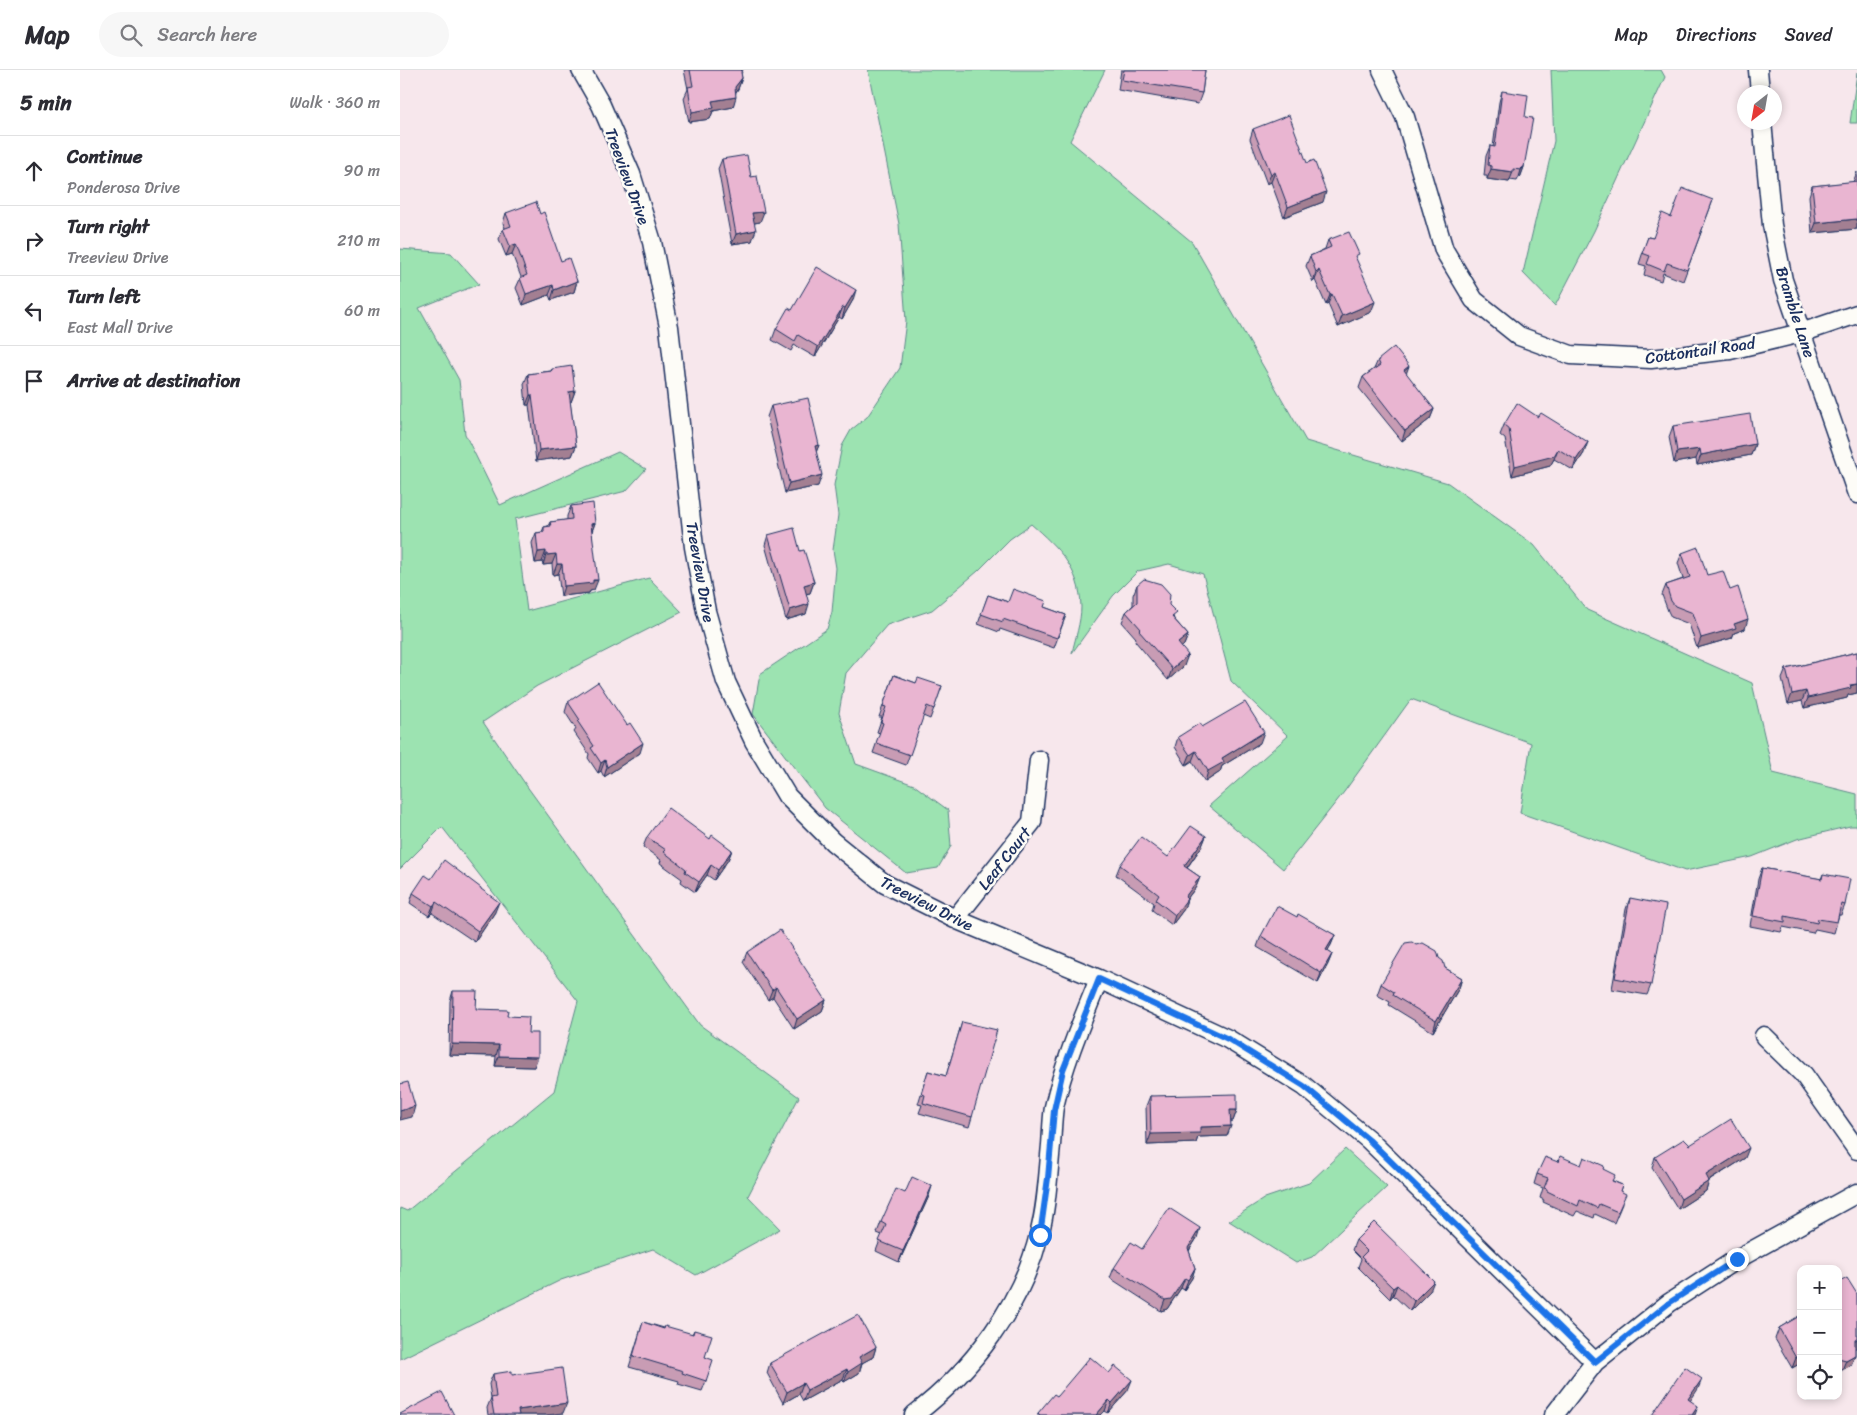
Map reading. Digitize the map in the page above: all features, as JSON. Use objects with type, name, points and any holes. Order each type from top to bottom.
[{"type":"street","name":"Treeview Drive","points":[[581,70],[601,105],[631,174],[652,242],[669,327],[694,547],[706,611],[726,682],[754,741],[787,796],[833,842],[885,884],[955,919],[1099,979],[1228,1039],[1304,1086],[1369,1140],[1595,1362]]},
{"type":"street","name":"Cottontail Road","points":[[1382,70],[1405,117],[1444,250],[1474,300],[1519,336],[1571,355],[1651,359],[1730,350],[1802,333],[1857,314]]},
{"type":"street","points":[[1758,70],[1759,85]]},
{"type":"street","name":"Bramble Lane","points":[[1763,130],[1772,225],[1783,280],[1857,494]]},
{"type":"street","name":"Leaf Court","points":[[955,919],[1032,822],[1039,760]]},
{"type":"street","points":[[914,1415],[956,1380],[992,1336],[1023,1283],[1040,1235],[1048,1178],[1054,1110],[1063,1070],[1099,979]]},
{"type":"street","points":[[1764,1036],[1804,1075],[1857,1150]]},
{"type":"street","points":[[1554,1415],[1595,1362],[1669,1303],[1737,1259],[1857,1193]]},
{"type":"green space","points":[[868,70],[1105,70],[1070,141],[1192,242],[1306,441],[1448,483],[1534,545],[1587,610],[1752,683],[1773,773],[1857,794],[1857,826],[1797,839],[1752,857],[1685,871],[1520,813],[1531,743],[1411,699],[1344,792],[1283,869],[1209,806],[1288,736],[1231,681],[1203,574],[1169,564],[1138,571],[1113,596],[1072,653],[1081,613],[1077,581],[1066,560],[1031,524],[1010,539],[978,571],[932,610],[887,625],[846,673],[839,713],[856,764],[914,785],[948,810],[951,846],[938,868],[906,873],[825,808],[753,714],[760,674],[827,629],[832,612],[836,568],[833,550],[838,515],[834,485],[842,446],[851,430],[867,417],[900,368],[906,321],[899,224]]},
{"type":"green space","points":[[1551,70],[1661,70],[1665,77],[1594,231],[1555,306],[1523,273],[1554,141]]},
{"type":"green space","points":[[1857,73],[1857,123],[1850,123]]},
{"type":"green space","points":[[400,249],[451,253],[479,284],[419,308],[459,380],[465,434],[500,505],[618,452],[646,469],[626,491],[515,519],[527,611],[649,578],[682,612],[537,686],[483,722],[526,785],[700,1025],[799,1097],[748,1196],[780,1229],[696,1275],[653,1249],[561,1280],[400,1359],[400,1208],[407,1211],[554,1091],[578,1001],[442,827],[400,869]]},
{"type":"green space","points":[[1345,1149],[1387,1187],[1312,1257],[1296,1263],[1229,1221],[1265,1198],[1309,1183]]},
{"type":"building","points":[[690,70],[742,70],[742,78],[735,87],[736,97],[712,101],[714,108],[692,112],[688,87],[693,86]]},
{"type":"building","points":[[1124,70],[1205,70],[1202,93],[1122,80]]},
{"type":"building","points":[[1502,91],[1528,95],[1525,117],[1533,118],[1524,167],[1521,170],[1513,169],[1513,172],[1491,169],[1491,166],[1488,165],[1490,146],[1495,147]]},
{"type":"building","points":[[1289,115],[1307,163],[1314,160],[1326,192],[1288,207],[1275,172],[1271,174],[1253,129]]},
{"type":"building","points":[[747,155],[751,177],[757,176],[764,212],[752,213],[756,230],[736,234],[722,159]]},
{"type":"building","points":[[1857,181],[1857,219],[1816,223],[1812,186]]},
{"type":"building","points":[[1682,188],[1713,200],[1687,270],[1667,263],[1664,271],[1647,264],[1650,256],[1642,253],[1648,237],[1653,238],[1662,213],[1671,217]]},
{"type":"building","points":[[536,202],[540,214],[544,212],[561,261],[569,258],[577,281],[554,290],[553,285],[526,294],[520,278],[527,275],[516,244],[510,246],[503,229],[511,226],[506,213]]},
{"type":"building","points":[[1349,232],[1359,254],[1355,256],[1375,302],[1342,316],[1319,270],[1316,272],[1310,256],[1331,247],[1328,240]]},
{"type":"building","points":[[817,267],[856,290],[818,347],[798,335],[795,341],[776,329],[788,308],[792,310]]},
{"type":"building","points":[[1394,347],[1409,366],[1404,370],[1434,409],[1405,431],[1363,377],[1380,365],[1378,360]]},
{"type":"building","points":[[572,366],[575,391],[569,392],[576,446],[539,450],[528,374]]},
{"type":"building","points":[[808,398],[819,445],[815,446],[822,475],[789,483],[771,406]]},
{"type":"building","points":[[1517,403],[1538,417],[1541,413],[1588,442],[1576,460],[1558,449],[1554,456],[1515,466],[1509,429],[1504,425]]},
{"type":"building","points":[[1750,414],[1755,444],[1701,455],[1700,449],[1677,452],[1673,426]]},
{"type":"building","points":[[593,503],[595,523],[591,524],[598,580],[593,580],[593,583],[564,586],[562,564],[557,564],[556,554],[546,555],[546,551],[538,552],[536,533],[544,532],[544,527],[551,526],[550,522],[572,519],[571,506]]},
{"type":"building","points":[[794,528],[800,551],[804,550],[814,582],[804,585],[809,604],[790,610],[768,535]]},
{"type":"building","points":[[1698,547],[1707,575],[1723,571],[1730,590],[1738,587],[1748,619],[1734,624],[1736,628],[1701,638],[1693,613],[1675,606],[1671,601],[1666,585],[1690,577],[1682,553]]},
{"type":"building","points":[[1144,579],[1161,584],[1170,594],[1169,605],[1177,613],[1172,617],[1188,635],[1178,643],[1188,655],[1172,669],[1139,631],[1141,629],[1126,612],[1137,602],[1137,585]]},
{"type":"building","points":[[1013,589],[1046,601],[1044,607],[1066,615],[1057,638],[1003,619],[1003,622],[981,614],[988,595],[1008,602]]},
{"type":"building","points":[[1857,652],[1857,684],[1850,685],[1851,688],[1808,698],[1806,691],[1792,694],[1786,669]]},
{"type":"building","points":[[894,675],[916,683],[918,678],[942,686],[934,709],[927,706],[910,755],[876,743],[883,723],[881,722],[886,707],[883,706]]},
{"type":"building","points":[[598,682],[627,725],[630,723],[643,743],[607,767],[605,760],[601,763],[591,748],[594,746],[578,722],[580,720],[568,702]]},
{"type":"building","points":[[1245,702],[1264,732],[1222,758],[1224,762],[1208,771],[1196,751],[1190,755],[1178,737],[1200,723],[1202,727]]},
{"type":"building","points":[[668,808],[710,839],[712,835],[732,850],[718,870],[711,865],[699,882],[685,872],[686,869],[664,852],[666,850],[647,837]]},
{"type":"building","points":[[1191,826],[1206,836],[1184,866],[1200,877],[1185,897],[1187,899],[1175,915],[1156,900],[1159,895],[1120,865],[1141,837],[1168,857]]},
{"type":"building","points":[[444,860],[499,902],[478,931],[436,902],[433,906],[413,893],[425,875],[431,879]]},
{"type":"building","points":[[1762,868],[1822,879],[1823,874],[1850,879],[1845,905],[1841,904],[1837,922],[1818,919],[1817,923],[1785,916],[1785,922],[1753,916]]},
{"type":"building","points":[[1630,898],[1666,905],[1651,985],[1615,978]]},
{"type":"building","points":[[1277,906],[1297,917],[1298,914],[1335,935],[1326,950],[1332,954],[1321,973],[1261,936]]},
{"type":"building","points":[[780,930],[826,1000],[797,1019],[776,987],[772,990],[747,952]]},
{"type":"building","points":[[1412,942],[1416,945],[1423,943],[1437,951],[1445,968],[1462,978],[1436,1021],[1393,995],[1394,992],[1381,984],[1405,943]]},
{"type":"building","points":[[453,991],[477,991],[476,1009],[508,1010],[507,1016],[529,1017],[528,1033],[538,1033],[538,1057],[499,1056],[499,1045],[452,1044]]},
{"type":"building","points":[[962,1022],[997,1030],[972,1117],[923,1103],[925,1095],[921,1094],[928,1071],[946,1076]]},
{"type":"building","points":[[408,1082],[415,1106],[400,1111],[400,1084]]},
{"type":"building","points":[[1237,1094],[1237,1110],[1230,1110],[1231,1126],[1200,1127],[1200,1133],[1151,1134],[1150,1096]]},
{"type":"building","points":[[1731,1119],[1749,1148],[1706,1175],[1709,1181],[1681,1199],[1655,1157],[1684,1139],[1690,1145]]},
{"type":"building","points":[[1560,1156],[1581,1165],[1584,1157],[1604,1166],[1603,1169],[1615,1175],[1612,1181],[1622,1185],[1620,1191],[1626,1194],[1618,1212],[1599,1204],[1597,1208],[1580,1200],[1578,1206],[1547,1191],[1544,1188],[1548,1178],[1537,1174],[1545,1157],[1558,1162]]},
{"type":"building","points":[[912,1177],[932,1186],[903,1251],[879,1241],[886,1225],[881,1222],[896,1189],[905,1193]]},
{"type":"building","points":[[1169,1208],[1200,1228],[1188,1248],[1195,1268],[1188,1280],[1185,1278],[1171,1299],[1165,1300],[1114,1268],[1131,1242],[1142,1249]]},
{"type":"building","points":[[1374,1222],[1434,1281],[1414,1301],[1397,1285],[1393,1288],[1361,1257],[1367,1251],[1356,1240]]},
{"type":"building","points":[[1847,1278],[1857,1294],[1855,1355],[1846,1360],[1842,1359],[1842,1281]]},
{"type":"building","points":[[858,1315],[876,1347],[859,1357],[862,1363],[848,1372],[847,1369],[807,1390],[803,1383],[787,1392],[770,1363]]},
{"type":"building","points":[[1797,1317],[1796,1358],[1779,1328]]},
{"type":"building","points":[[643,1322],[664,1329],[665,1326],[693,1334],[694,1330],[712,1335],[705,1357],[713,1360],[706,1381],[682,1373],[683,1371],[633,1356]]},
{"type":"building","points":[[1090,1357],[1109,1373],[1115,1366],[1132,1380],[1112,1403],[1109,1400],[1096,1415],[1040,1415],[1038,1413],[1054,1394],[1057,1396]]},
{"type":"building","points":[[1685,1367],[1702,1379],[1688,1399],[1698,1406],[1692,1415],[1652,1415]]},
{"type":"building","points":[[562,1368],[567,1403],[518,1410],[519,1415],[494,1415],[491,1398],[496,1397],[493,1374],[512,1371],[512,1375]]},
{"type":"building","points":[[442,1392],[454,1415],[400,1415],[400,1414]]},
{"type":"route","points":[[1040,1235],[1048,1178],[1054,1110],[1063,1070],[1099,979],[1228,1039],[1304,1086],[1369,1140],[1595,1362],[1669,1303],[1737,1259]]}]
